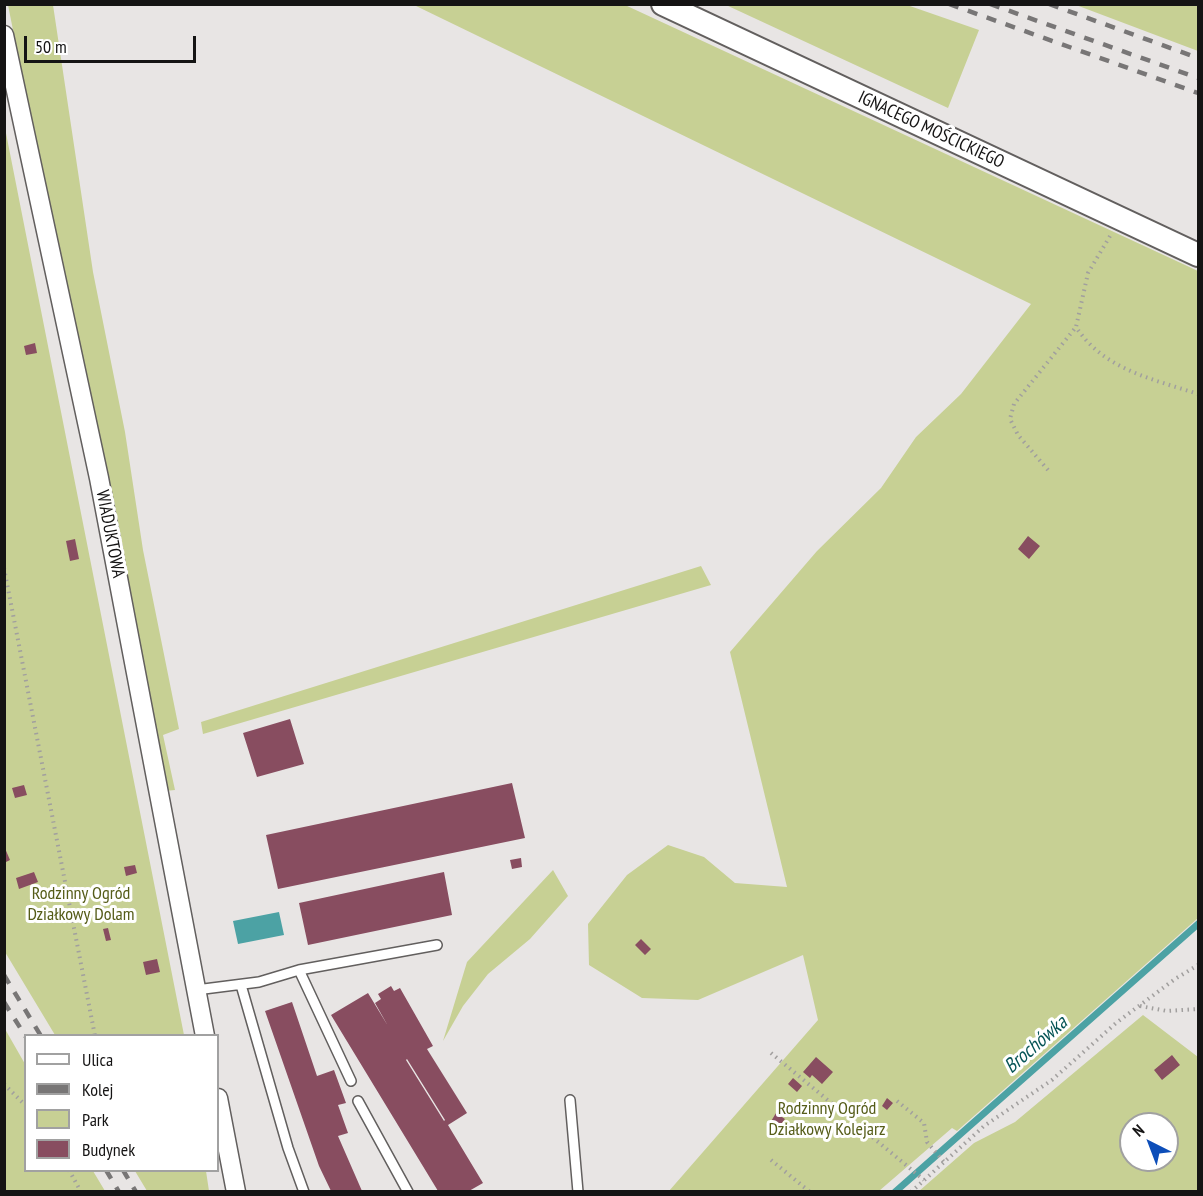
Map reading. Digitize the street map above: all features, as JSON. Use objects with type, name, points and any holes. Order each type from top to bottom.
[{"type":"street","name":"IGNACEGO MOŚCICKIEGO","points":[[663,4],[1198,255]]},
{"type":"street","name":"WIADUKTOWA","points":[[4,35],[99,478],[205,1034]]},
{"type":"street","points":[[219,1103],[236,1191]]},
{"type":"lane","points":[[196,990],[241,985],[300,970],[437,945]]},
{"type":"lane","points":[[300,970],[351,1081]]},
{"type":"lane","points":[[241,985],[288,1148],[304,1191]]},
{"type":"lane","points":[[570,1100],[578,1191]]},
{"type":"lane","points":[[358,1101],[408,1191]]},
{"type":"path","points":[[1048,470],[1018,435],[1010,419],[1014,404],[1076,327],[1088,273],[1120,220]]},
{"type":"path","points":[[1076,327],[1086,342],[1106,359],[1130,372],[1198,394]]},
{"type":"path","points":[[4,568],[95,1034]]},
{"type":"path","points":[[911,1191],[922,1178],[984,1126],[1052,1080],[1139,1006],[1198,965]]},
{"type":"path","points":[[1139,1006],[1167,1011],[1198,1009]]},
{"type":"path","points":[[771,1053],[922,1178]]},
{"type":"path","points":[[4,1084],[24,1104]]},
{"type":"path","points":[[897,1101],[924,1123],[927,1142],[943,1160]]},
{"type":"path","points":[[771,1160],[810,1191]]},
{"type":"path","points":[[70,1172],[81,1191]]},
{"type":"green space","points":[[8,5],[53,5],[93,272],[125,432],[143,550],[179,729],[163,735],[175,790],[165,791]]},
{"type":"green space","name":"Rodzinny Ogród Działkowy Kolejarz","points":[[414,5],[625,5],[1198,271],[1198,918],[957,1131],[952,1128],[879,1191],[669,1191],[818,1020],[803,955],[698,1000],[642,998],[589,965],[588,924],[627,875],[668,845],[704,857],[735,883],[787,887],[730,652],[817,551],[881,488],[916,437],[961,394],[1031,304]]},
{"type":"green space","points":[[726,5],[907,5],[979,30],[948,108]]},
{"type":"green space","points":[[1076,5],[1198,5],[1198,51]]},
{"type":"green space","name":"Rodzinny Ogród Działkowy Dolam","points":[[4,123],[184,1034],[54,1034],[5,952]]},
{"type":"green space","points":[[701,566],[711,585],[203,734],[201,722]]},
{"type":"green space","points":[[553,870],[568,896],[530,939],[488,974],[463,1006],[443,1041],[467,962]]},
{"type":"green space","points":[[1143,1015],[1198,1057],[1198,1191],[918,1192],[974,1143],[1015,1122]]},
{"type":"green space","points":[[5,1029],[24,1062],[24,1172],[94,1172],[105,1191],[5,1191]]},
{"type":"green space","points":[[136,1172],[206,1172],[209,1191],[147,1191]]},
{"type":"water","points":[[279,912],[284,935],[238,944],[233,921]]},
{"type":"building","points":[[35,343],[37,353],[26,355],[24,346]]},
{"type":"building","points":[[1028,536],[1040,546],[1029,559],[1018,549]]},
{"type":"building","points":[[75,539],[79,559],[70,561],[66,541]]},
{"type":"building","points":[[290,719],[304,764],[257,777],[243,733]]},
{"type":"building","points":[[512,783],[525,838],[278,889],[266,835]]},
{"type":"building","points":[[24,785],[27,795],[15,798],[12,788]]},
{"type":"building","points":[[4,846],[10,860],[4,863]]},
{"type":"building","points":[[521,858],[522,867],[512,869],[510,860]]},
{"type":"building","points":[[135,865],[137,873],[126,876],[124,867]]},
{"type":"building","points":[[34,872],[38,882],[19,889],[16,878]]},
{"type":"building","points":[[444,872],[452,915],[308,945],[299,903]]},
{"type":"building","points":[[108,928],[111,940],[106,941],[103,929]]},
{"type":"building","points":[[641,939],[651,949],[645,955],[635,945]]},
{"type":"building","points":[[157,959],[160,972],[146,975],[143,962]]},
{"type":"building","points":[[391,986],[394,991],[400,988],[433,1046],[427,1049],[467,1113],[448,1125],[483,1183],[469,1191],[438,1191],[331,1015],[368,993],[388,1026],[375,1003],[381,999],[378,994]],"holes":[[[407,1059],[445,1120],[444,1121]]]},
{"type":"building","points":[[292,1002],[317,1076],[334,1070],[346,1103],[338,1105],[348,1133],[338,1136],[362,1191],[331,1191],[319,1166],[265,1011]]},
{"type":"building","points":[[1172,1055],[1180,1065],[1162,1080],[1154,1070]]},
{"type":"building","points":[[816,1057],[833,1072],[822,1084],[812,1075],[810,1078],[803,1072]]},
{"type":"building","points":[[793,1078],[802,1086],[797,1092],[788,1084]]},
{"type":"building","points":[[887,1098],[893,1103],[887,1110],[882,1106]]},
{"type":"building","points":[[776,1113],[785,1119],[778,1128],[770,1123]]},
{"type":"waterway","name":"Brochówka","points":[[895,1192],[1198,924]]},
{"type":"railway","points":[[949,4],[1198,93]]},
{"type":"railway","points":[[990,4],[1198,78]]},
{"type":"railway","points":[[1049,4],[1198,58]]},
{"type":"railway","points":[[4,975],[40,1034]]},
{"type":"railway","points":[[4,1002],[24,1034]]},
{"type":"railway","points":[[107,1172],[119,1192]]},
{"type":"railway","points":[[124,1172],[136,1192]]}]
